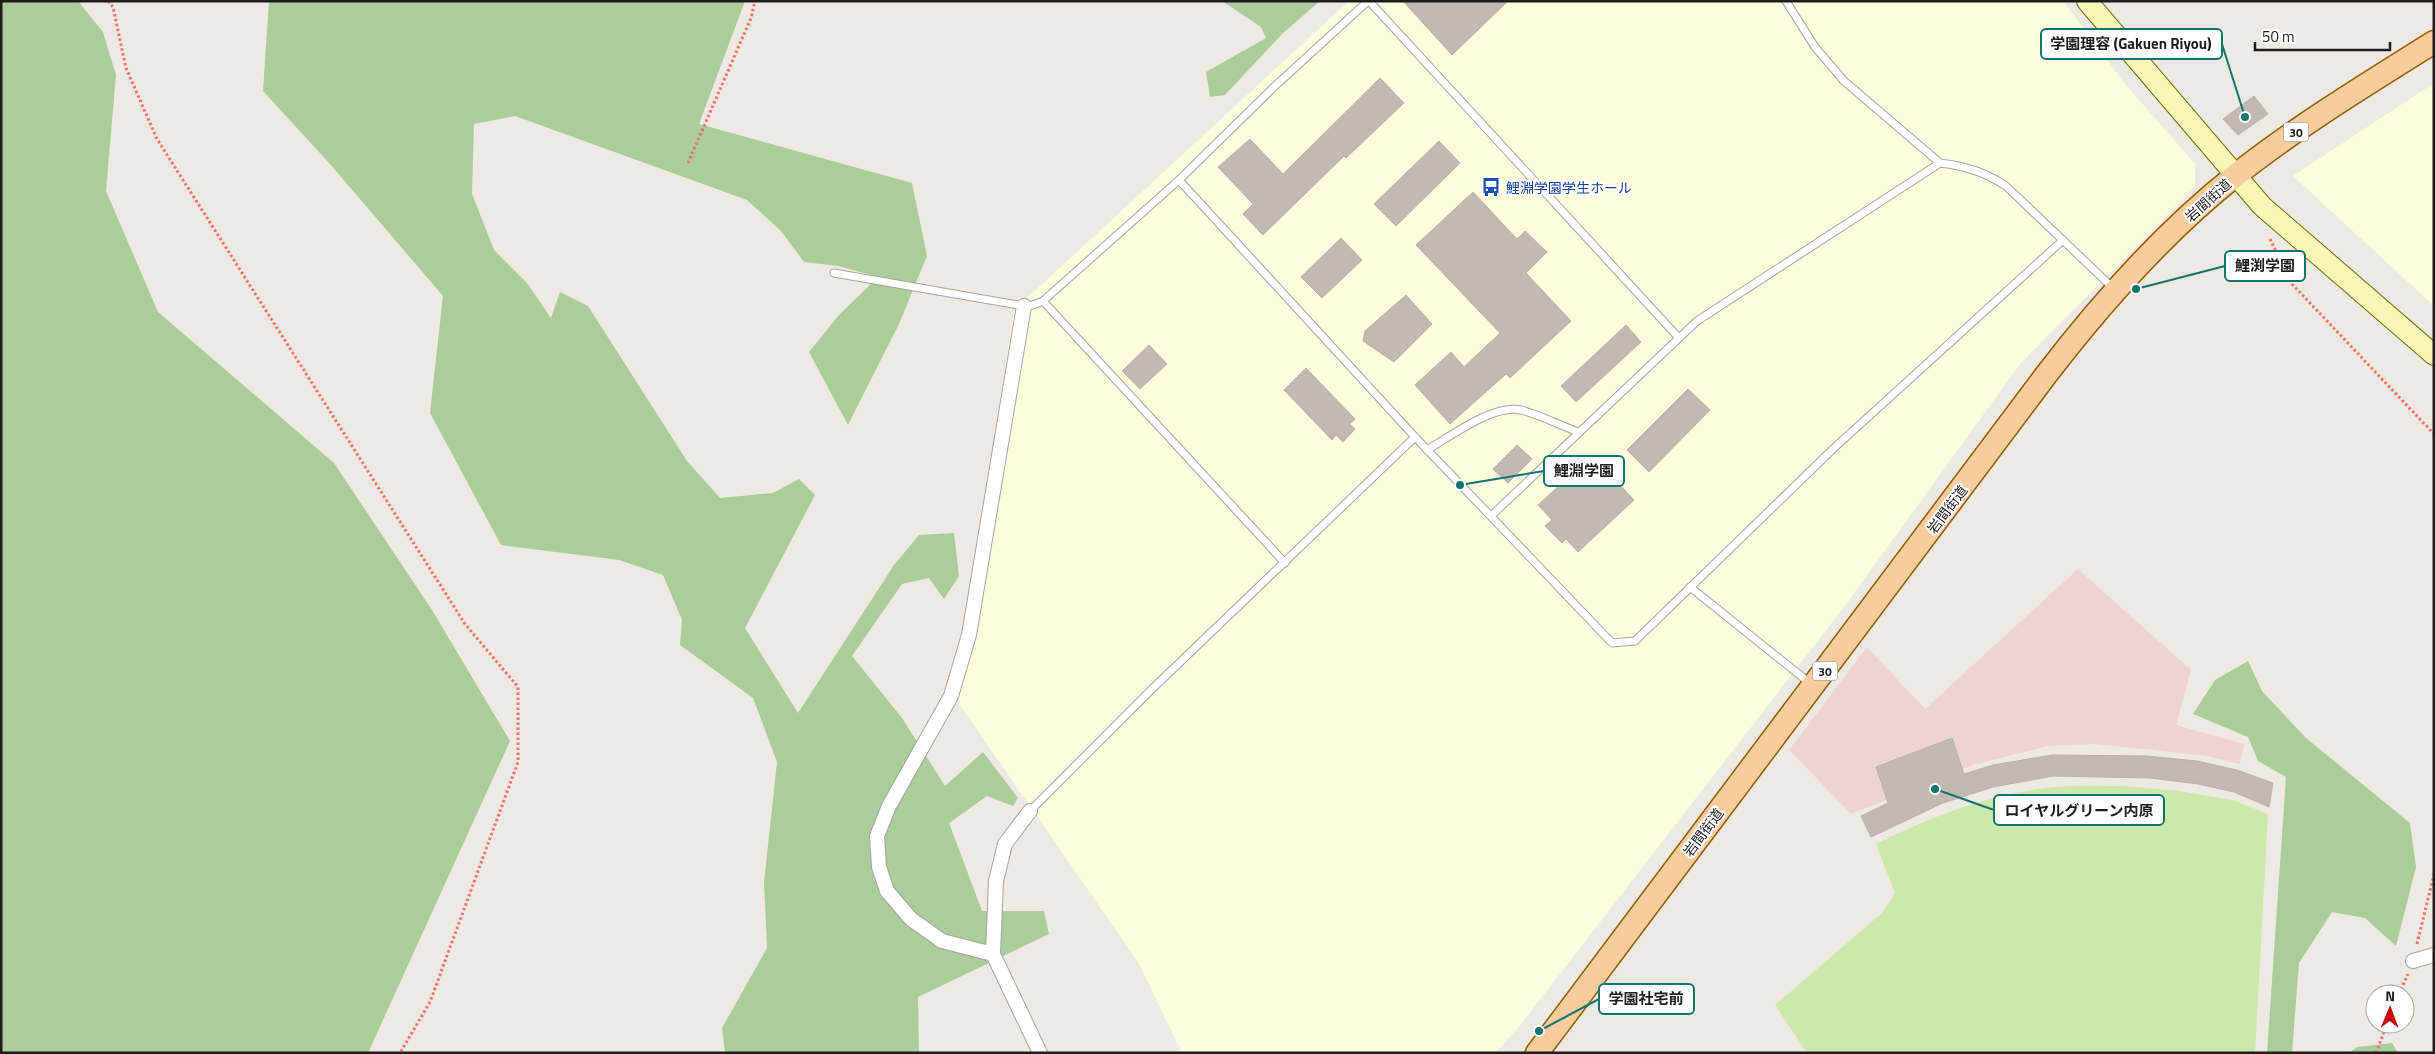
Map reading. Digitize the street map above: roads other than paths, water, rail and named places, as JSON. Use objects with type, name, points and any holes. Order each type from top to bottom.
[{"type":"main road","name":"岩間街道","points":[[1537,1053],[1814,686],[2046,374],[2115,290],[2189,216],[2236,175],[2356,91],[2434,42]]},
{"type":"street","points":[[2087,1],[2262,206],[2434,355]]},
{"type":"street","points":[[993,954],[942,941],[911,919],[887,891],[879,867],[877,836],[889,806],[951,696],[969,635],[1024,306]]},
{"type":"street","points":[[1030,810],[1005,844],[996,881],[993,954],[1040,1053]]},
{"type":"street","points":[[2413,961],[2434,955]]},
{"type":"lane","points":[[834,274],[1033,306],[1043,300],[1179,180],[1275,86],[1368,1],[1678,337]]},
{"type":"lane","points":[[1786,1],[1815,48],[1844,81],[1940,163],[1960,165],[1988,174],[2006,186],[2115,290]]},
{"type":"lane","points":[[1491,516],[1678,337],[1714,308],[1940,163]]},
{"type":"lane","points":[[1179,180],[1427,450],[1612,642],[1635,641],[1834,448],[2063,240]]},
{"type":"lane","points":[[1043,300],[1285,564]]},
{"type":"lane","points":[[1427,450],[1494,412],[1508,410],[1521,410],[1578,432]]},
{"type":"lane","points":[[1030,810],[1152,689],[1285,564],[1415,437]]},
{"type":"lane","points":[[1690,587],[1814,686]]},
{"type":"place","name":"学園理容 (Gakuen Riyou)","points":[[2245,117]]},
{"type":"place","name":"鯉淵学園学生ホール","points":[[1491,187]]},
{"type":"place","name":"鯉渕学園","points":[[2136,289]]},
{"type":"place","name":"鯉淵学園","points":[[1460,485]]},
{"type":"place","name":"ロイヤルグリーン内原","points":[[1935,789]]},
{"type":"place","name":"学園社宅前","points":[[1539,1031]]}]
